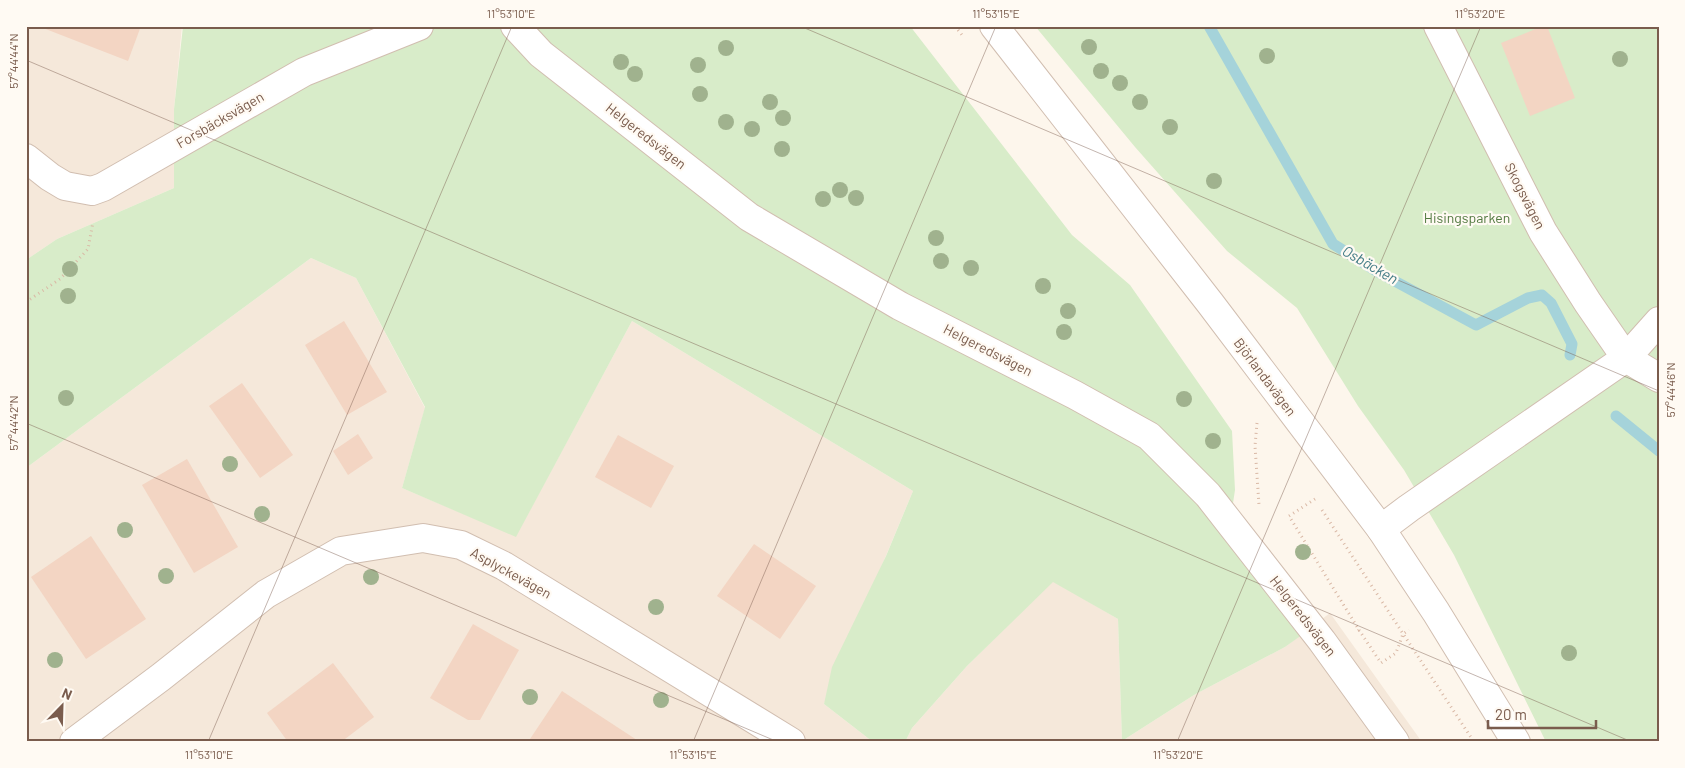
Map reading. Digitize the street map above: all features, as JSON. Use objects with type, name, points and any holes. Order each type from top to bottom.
[{"type":"street","name":"Forsbäcksvägen","points":[[92,191],[103,187],[304,72],[419,26]]},
{"type":"street","name":"Helgeredsvägen","points":[[515,26],[541,54],[749,217],[900,306],[1075,394],[1149,436],[1208,495],[1331,652],[1395,742]]},
{"type":"street","name":"Björlandavägen","points":[[994,26],[1204,296],[1381,529],[1436,612],[1516,742]]},
{"type":"street","name":"Skogsvägen","points":[[1438,26],[1543,232],[1626,358],[1659,378]]},
{"type":"street","points":[[26,158],[65,186],[92,191]]},
{"type":"street","points":[[1381,529],[1626,358],[1659,321]]},
{"type":"street","name":"Asplyckevägen","points":[[74,742],[266,594],[341,551],[423,538],[461,546],[504,566],[791,742]]},
{"type":"path","points":[[955,26],[966,40]]},
{"type":"path","points":[[26,302],[60,279],[88,249],[95,212],[92,191]]},
{"type":"path","points":[[1252,417],[1263,431]]},
{"type":"path","points":[[1257,423],[1255,446],[1259,506]]},
{"type":"path","points":[[1310,491],[1474,742]]},
{"type":"path","points":[[1315,499],[1289,516],[1381,663]]},
{"type":"path","points":[[1331,652],[1359,630]]},
{"type":"shaded area","points":[[26,26],[182,26],[174,109],[174,188],[57,239],[26,260]]},
{"type":"shaded area","points":[[311,258],[356,278],[425,408],[402,488],[516,536],[632,321],[913,491],[824,704],[873,742],[26,742],[26,468]]},
{"type":"shaded area","points":[[1053,581],[1118,619],[1122,741],[1194,695],[1285,647],[1330,613],[1422,742],[905,742],[912,728],[967,666]]},
{"type":"green space","points":[[183,26],[910,26],[1072,235],[1130,285],[1232,431],[1235,490],[1228,536],[1306,632],[1285,647],[1194,695],[1122,741],[1118,619],[1053,582],[967,666],[912,728],[905,742],[873,742],[824,704],[832,667],[886,556],[913,491],[632,321],[516,537],[402,488],[425,407],[356,278],[311,258],[26,468],[26,260],[57,239],[174,188],[174,109]]},
{"type":"green space","name":"Hisingsparken","points":[[1035,26],[1659,26],[1659,742],[1546,742],[1454,555],[1404,470],[1358,406],[1297,308],[1227,251],[1135,147]]},
{"type":"building","points":[[43,26],[141,26],[128,61],[43,28]]},
{"type":"building","points":[[1547,26],[1575,98],[1530,116],[1501,43]]},
{"type":"building","points":[[344,321],[387,392],[347,415],[305,345]]},
{"type":"building","points":[[242,383],[293,455],[260,478],[209,406]]},
{"type":"building","points":[[358,434],[373,458],[348,475],[333,451]]},
{"type":"building","points":[[618,435],[674,466],[651,508],[595,477]]},
{"type":"building","points":[[187,459],[238,547],[194,573],[142,485]]},
{"type":"building","points":[[91,536],[146,619],[86,659],[31,577]]},
{"type":"building","points":[[754,544],[816,586],[780,639],[717,596]]},
{"type":"building","points":[[473,624],[519,650],[480,720],[468,720],[430,698]]},
{"type":"building","points":[[333,663],[374,717],[341,742],[288,742],[267,713]]},
{"type":"building","points":[[562,691],[640,742],[528,742]]},
{"type":"waterway","name":"Osbäcken","points":[[1209,26],[1333,244],[1378,272],[1476,325],[1528,298],[1542,295],[1551,303],[1572,344],[1570,355]]},
{"type":"waterway","name":"Osbäcken","points":[[1616,416],[1659,451]]}]
